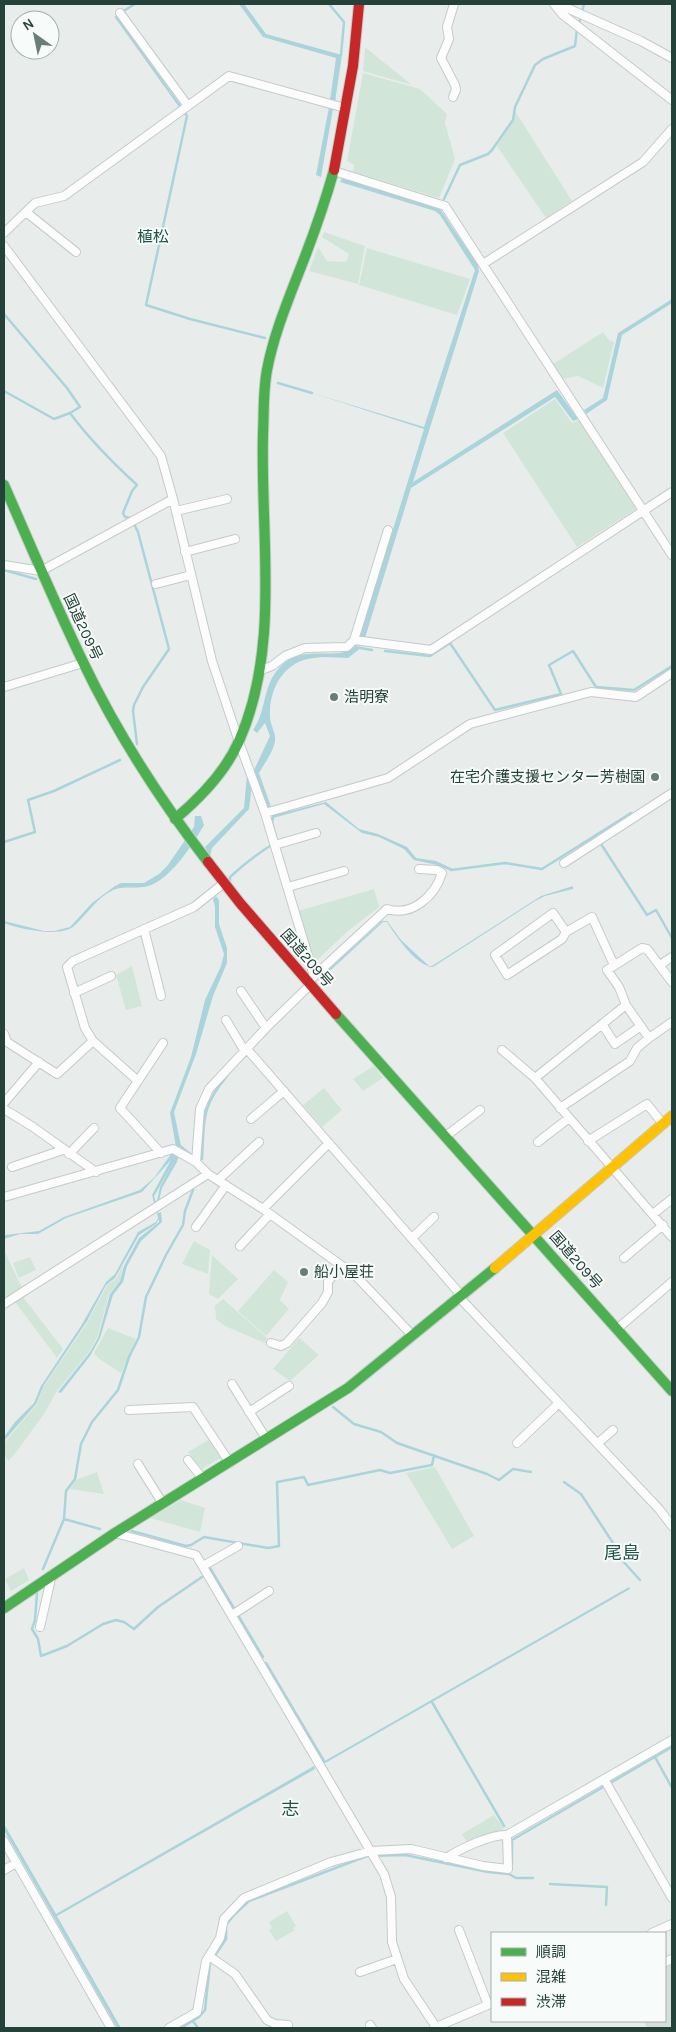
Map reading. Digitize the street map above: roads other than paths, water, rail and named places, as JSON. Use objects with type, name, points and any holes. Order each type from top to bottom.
[{"type":"main road","points":[[175,818],[201,795],[220,772],[239,742],[257,692],[265,619],[262,463],[267,371],[276,332],[308,251],[334,171],[353,66],[359,4]]},
{"type":"main road","name":"国道209号","points":[[4,485],[83,663],[125,740],[175,818],[224,883],[672,1390]]},
{"type":"main road","points":[[4,1608],[115,1533],[348,1388],[535,1235],[672,1116]]},
{"type":"street","points":[[453,97],[456,90],[455,85],[441,58],[449,39],[447,27],[454,4]]},
{"type":"street","points":[[554,4],[562,14],[672,100]]},
{"type":"street","points":[[558,4],[641,41],[672,58]]},
{"type":"street","points":[[120,13],[188,106]]},
{"type":"street","points":[[4,233],[35,203],[64,196],[229,76],[345,108]]},
{"type":"street","points":[[483,264],[643,162],[672,128]]},
{"type":"street","points":[[334,171],[445,206],[672,555]]},
{"type":"street","points":[[26,212],[76,252]]},
{"type":"street","points":[[4,246],[161,456],[212,661],[239,742],[266,813],[288,887],[310,981]]},
{"type":"street","points":[[354,640],[431,650],[672,492]]},
{"type":"street","points":[[4,565],[41,571],[173,499]]},
{"type":"street","points":[[176,512],[227,499]]},
{"type":"street","points":[[260,670],[272,666],[285,656],[304,648],[346,647],[354,640],[388,530]]},
{"type":"street","points":[[185,552],[235,539]]},
{"type":"street","points":[[156,584],[191,575]]},
{"type":"street","points":[[4,687],[83,663]]},
{"type":"street","points":[[266,813],[388,778],[470,724],[591,692],[636,697],[672,673]]},
{"type":"street","points":[[564,863],[672,793]]},
{"type":"street","points":[[275,846],[316,833]]},
{"type":"street","points":[[196,1162],[200,1109],[209,1089],[310,981],[387,909],[395,912],[404,911],[420,903],[430,895],[439,883],[442,873],[437,870],[419,868]]},
{"type":"street","points":[[288,887],[344,872]]},
{"type":"street","points":[[138,1081],[94,1040],[85,1028],[67,967],[74,961],[194,907],[224,883]]},
{"type":"street","points":[[566,932],[554,913],[495,955],[507,975],[562,939],[566,932],[592,917],[614,965]]},
{"type":"street","points":[[144,929],[161,996]]},
{"type":"street","points":[[649,1038],[626,1005],[619,987],[607,970],[642,948],[647,949],[672,982]]},
{"type":"street","points":[[660,965],[672,957]]},
{"type":"street","points":[[74,993],[111,976]]},
{"type":"street","points":[[241,990],[266,1028]]},
{"type":"street","points":[[535,1078],[626,1005]]},
{"type":"street","points":[[226,1020],[245,1049],[412,1238],[460,1296],[659,1509],[672,1526]]},
{"type":"street","points":[[560,1108],[630,1061],[636,1048],[672,1022]]},
{"type":"street","points":[[602,1024],[615,1044],[641,1026]]},
{"type":"street","points":[[4,1034],[7,1042],[57,1074],[94,1040]]},
{"type":"street","points":[[162,1153],[120,1108],[163,1043]]},
{"type":"street","points":[[502,1050],[535,1078],[672,1236]]},
{"type":"street","points":[[4,1103],[39,1062]]},
{"type":"street","points":[[251,1120],[284,1091]]},
{"type":"street","points":[[588,1141],[647,1104],[663,1124]]},
{"type":"street","points":[[4,1109],[33,1127],[96,1172]]},
{"type":"street","points":[[446,1136],[480,1110]]},
{"type":"street","points":[[538,1142],[569,1118]]},
{"type":"street","points":[[12,1167],[66,1152],[94,1128]]},
{"type":"street","points":[[218,1180],[259,1142]]},
{"type":"street","points":[[240,1246],[266,1211],[329,1143]]},
{"type":"street","points":[[4,1197],[173,1149],[196,1162],[208,1174],[266,1211],[356,1276],[412,1335]]},
{"type":"street","points":[[4,1304],[208,1174]]},
{"type":"street","points":[[196,1227],[226,1185]]},
{"type":"street","points":[[653,1214],[672,1199]]},
{"type":"street","points":[[412,1238],[434,1217]]},
{"type":"street","points":[[624,1258],[663,1225]]},
{"type":"street","points":[[272,1343],[281,1346],[287,1343],[322,1304],[328,1292],[328,1282],[340,1264]]},
{"type":"street","points":[[617,1329],[672,1282]]},
{"type":"street","points":[[232,1384],[266,1440]]},
{"type":"street","points":[[249,1412],[289,1386]]},
{"type":"street","points":[[517,1443],[559,1403]]},
{"type":"street","points":[[130,1410],[193,1407],[230,1463]]},
{"type":"street","points":[[598,1444],[613,1430]]},
{"type":"street","points":[[188,1460],[203,1479]]},
{"type":"street","points":[[138,1464],[163,1504]]},
{"type":"street","points":[[115,1533],[196,1555],[384,1874],[391,1897],[391,1933],[397,1958],[404,1979],[435,2028],[490,2004],[459,1930]]},
{"type":"street","points":[[203,1566],[238,1546]]},
{"type":"street","points":[[40,1627],[52,1574]]},
{"type":"street","points":[[232,1615],[269,1592]]},
{"type":"street","points":[[446,1858],[462,1847],[476,1844],[499,1834],[507,1835],[672,1740]]},
{"type":"street","points":[[604,1779],[672,1898]]},
{"type":"street","points":[[169,2028],[197,2012],[206,1960],[220,1938],[224,1919],[244,1898],[331,1862],[371,1851],[411,1850],[483,1866],[508,1869],[507,1835]]},
{"type":"street","points":[[4,1841],[111,2028]]},
{"type":"street","points":[[4,1870],[16,1863]]},
{"type":"street","points":[[654,1932],[672,1924]]},
{"type":"street","points":[[209,1956],[235,1974],[267,2020],[275,2024],[288,2025]]},
{"type":"street","points":[[360,1972],[397,1958]]},
{"type":"water","points":[[239,4],[244,4],[266,34],[342,55],[335,102],[330,100],[336,58],[263,37]]},
{"type":"water","points":[[329,107],[333,109],[321,177],[316,175]]},
{"type":"water","points":[[342,178],[440,209],[478,265],[479,271],[413,482],[557,390],[578,419],[573,421],[555,397],[411,488],[365,638],[360,636],[424,429],[312,393],[424,427],[475,270],[440,215],[435,211],[340,182]]},
{"type":"water","points":[[672,299],[672,303],[622,335],[607,400],[586,414],[584,410],[603,398],[618,333]]},
{"type":"water","points":[[355,646],[362,647],[348,658],[318,657],[294,664],[280,678],[276,686],[270,706],[271,724],[275,741],[259,773],[274,815],[326,802],[359,829],[378,834],[407,847],[416,858],[436,861],[453,869],[451,871],[437,865],[414,860],[404,849],[379,837],[362,833],[324,804],[273,818],[252,784],[249,809],[212,848],[210,856],[205,847],[244,808],[247,775],[254,770],[270,736],[265,723],[257,733],[253,730],[261,715],[267,690],[274,674],[289,660],[299,656],[340,653],[348,651]]},
{"type":"water","points":[[195,816],[201,816],[204,825],[174,868],[159,881],[151,885],[122,888],[107,893],[79,922],[68,930],[50,932],[40,931],[19,928],[4,923],[4,921],[44,931],[54,931],[70,927],[92,903],[115,886],[121,883],[144,883],[159,874],[168,865],[194,827]]},
{"type":"water","points":[[573,886],[573,889],[545,896],[535,901],[433,967],[427,966],[420,962],[401,942],[387,922],[383,922],[320,980],[318,979],[382,921],[387,921],[401,940],[429,966],[432,966],[541,896]]},
{"type":"water","points":[[216,896],[219,900],[219,924],[227,948],[227,963],[213,996],[196,1054],[174,1112],[181,1146],[177,1162],[162,1188],[159,1201],[157,1201],[160,1187],[174,1161],[154,1196],[156,1202],[154,1203],[152,1195],[171,1160],[142,1192],[66,1218],[38,1234],[20,1234],[4,1239],[5,1235],[39,1231],[64,1217],[140,1190],[154,1178],[176,1147],[170,1113],[191,1057],[205,1000],[221,966],[224,954],[215,927],[213,899]]},
{"type":"water","points":[[159,1212],[159,1219],[156,1224],[139,1235],[115,1278],[106,1285],[87,1321],[44,1385],[36,1404],[4,1441],[4,1437],[15,1422],[34,1403],[41,1386],[81,1326],[106,1282],[115,1274],[138,1232],[156,1222],[158,1218],[157,1213]]},
{"type":"water","points":[[161,1212],[162,1222],[141,1241],[127,1266],[123,1282],[113,1295],[100,1338],[90,1356],[61,1393],[58,1392],[90,1352],[98,1338],[110,1294],[120,1281],[124,1266],[139,1238],[159,1222],[159,1213]]},
{"type":"water","points":[[629,1587],[630,1589],[327,1762],[323,1762]]},
{"type":"water","points":[[314,1766],[315,1769],[57,1916],[121,2028],[117,2028],[4,1830],[4,1824],[56,1914]]},
{"type":"waterway","points":[[125,10],[135,4]]},
{"type":"waterway","points":[[329,4],[344,22],[341,55],[339,56]]},
{"type":"waterway","points":[[579,24],[584,4]]},
{"type":"waterway","points":[[116,17],[187,116],[146,305],[190,319],[265,338]]},
{"type":"waterway","points":[[444,199],[460,165],[488,154],[513,120],[515,107],[535,65],[543,59],[575,46],[577,29]]},
{"type":"waterway","points":[[4,314],[67,388],[80,407],[70,413],[102,451],[137,485],[132,491],[123,513],[125,517],[131,518],[138,532],[169,649],[143,687],[134,705],[137,744]]},
{"type":"waterway","points":[[278,383],[312,393]]},
{"type":"waterway","points":[[4,391],[54,419],[70,413]]},
{"type":"waterway","points":[[4,570],[36,579]]},
{"type":"waterway","points":[[385,651],[430,656],[450,643],[495,710],[561,694],[549,665],[573,651],[596,687],[634,690],[672,666]]},
{"type":"waterway","points":[[360,648],[372,650]]},
{"type":"waterway","points":[[4,842],[35,832],[28,800],[54,791],[120,760]]},
{"type":"waterway","points":[[451,870],[505,863],[542,869],[631,813]]},
{"type":"waterway","points":[[273,818],[272,822],[276,838]]},
{"type":"waterway","points":[[230,881],[230,877],[240,868],[273,844]]},
{"type":"waterway","points":[[601,844],[647,915],[656,910],[672,938]]},
{"type":"waterway","points":[[202,1159],[205,1114],[212,1097],[227,1076]]},
{"type":"waterway","points":[[179,1145],[190,1154]]},
{"type":"waterway","points":[[43,1569],[64,1519],[66,1491],[75,1479],[81,1444],[92,1422],[118,1390],[129,1357],[139,1337],[146,1297],[183,1225],[185,1211],[193,1190]]},
{"type":"waterway","points":[[333,1407],[354,1424],[381,1432],[397,1443],[487,1474],[499,1480],[513,1469],[531,1472]]},
{"type":"waterway","points":[[132,1531],[186,1546],[204,1537],[268,1548],[279,1546],[277,1482],[304,1477],[308,1485],[380,1470],[390,1473],[432,1465],[434,1455]]},
{"type":"waterway","points":[[564,1482],[581,1494],[613,1543],[611,1548],[640,1580]]},
{"type":"waterway","points":[[64,1519],[100,1529]]},
{"type":"waterway","points":[[210,1568],[263,1657]]},
{"type":"waterway","points":[[37,1593],[35,1620],[32,1629],[38,1639],[41,1656],[67,1646],[103,1624],[116,1620],[124,1622],[134,1629],[158,1607],[202,1577]]},
{"type":"waterway","points":[[266,1663],[324,1761]]},
{"type":"waterway","points":[[432,1702],[504,1826]]},
{"type":"waterway","points":[[512,1863],[512,1840],[672,1747]]},
{"type":"waterway","points":[[655,1757],[672,1788]]},
{"type":"waterway","points":[[181,2028],[199,2017],[205,2010],[210,1963],[226,1939],[226,1925],[249,1901],[367,1856],[405,1855],[488,1872],[509,1874],[516,1878],[533,1878]]},
{"type":"waterway","points":[[550,1884],[607,1887],[606,1905]]},
{"type":"waterway","points":[[193,2021],[198,2028]]},
{"type":"place","name":"浩明寮","points":[[334,697]]},
{"type":"place","name":"在宅介護支援センター芳樹園","points":[[655,777]]},
{"type":"place","name":"船小屋荘","points":[[304,1272]]},
{"type":"district","name":"植松","points":[[153,236]]},
{"type":"district","name":"尾島","points":[[622,1553]]},
{"type":"district","name":"志","points":[[290,1809]]}]
